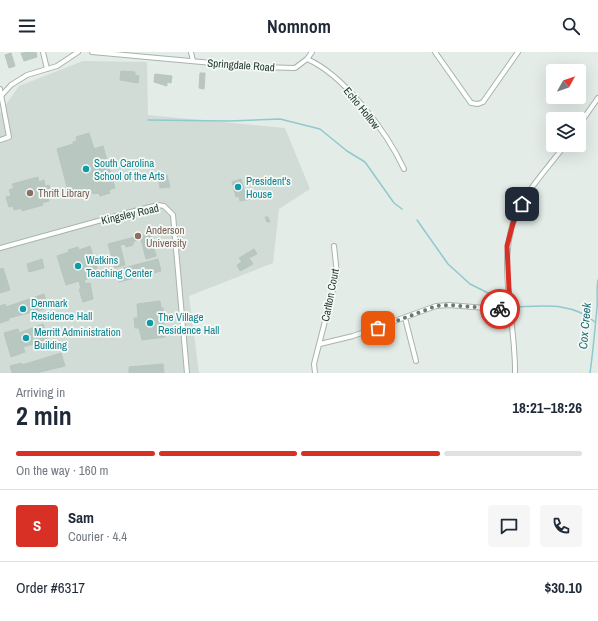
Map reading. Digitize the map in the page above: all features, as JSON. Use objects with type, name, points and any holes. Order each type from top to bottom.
[{"type":"street","points":[[43,52],[47,69]]},
{"type":"street","points":[[1,96],[10,85],[27,75],[57,66],[77,53],[84,52]]},
{"type":"street","name":"Springdale Road","points":[[92,52],[296,68],[307,59],[312,52]]},
{"type":"street","points":[[191,52],[193,61]]},
{"type":"street","points":[[435,52],[471,103],[478,104],[483,102],[518,52]]},
{"type":"street","name":"Echo Hollow","points":[[307,59],[319,64],[354,96],[397,154],[404,169]]},
{"type":"street","points":[[0,89],[9,137],[0,140]]},
{"type":"street","points":[[586,115],[598,98]]},
{"type":"street","points":[[515,373],[514,336],[510,310],[507,246],[513,223],[522,204],[560,152]]},
{"type":"street","name":"Kingsley Road","points":[[0,248],[158,205],[164,206],[173,215],[187,373]]},
{"type":"street","name":"Carlton Court","points":[[315,373],[314,364],[337,274],[334,246]]},
{"type":"street","points":[[320,344],[353,336],[436,306],[449,305],[510,310]]},
{"type":"street","points":[[405,318],[416,361]]},
{"type":"shaded area","name":"Anderson University","points":[[83,61],[147,62],[148,115],[285,128],[310,189],[279,209],[273,263],[189,296],[199,373],[0,373],[0,113],[19,86]]},
{"type":"building","points":[[36,52],[37,57],[24,61],[21,53]]},
{"type":"building","points":[[11,53],[15,66],[9,68],[5,55]]},
{"type":"building","points":[[121,71],[135,72],[135,75],[139,76],[138,83],[120,80]]},
{"type":"building","points":[[200,73],[205,73],[204,89],[199,88]]},
{"type":"building","points":[[155,74],[172,76],[171,83],[167,82],[167,86],[154,82]]},
{"type":"building","name":"South Carolina School of the Arts","points":[[89,133],[94,149],[103,146],[115,188],[109,190],[110,193],[100,196],[99,193],[93,194],[92,192],[70,198],[57,149],[73,144],[73,142],[77,141],[76,137]]},
{"type":"building","points":[[167,175],[170,187],[160,188],[158,177]]},
{"type":"building","name":"Thrift Library","points":[[38,177],[39,182],[44,180],[45,186],[49,185],[52,197],[48,198],[49,201],[42,203],[43,205],[22,211],[22,208],[14,210],[13,206],[9,207],[6,197],[11,196],[9,190],[14,188],[12,184]]},
{"type":"building","name":"President's House","points":[[241,179],[245,193],[250,192],[252,199],[240,201],[239,196],[236,197],[232,182]]},
{"type":"building","points":[[265,217],[268,217],[270,222],[267,222]]},
{"type":"building","points":[[150,233],[156,256],[146,259],[141,239],[135,241],[133,245],[126,247],[125,244],[120,245],[125,265],[115,268],[108,244]]},
{"type":"building","name":"Watkins Teaching Center","points":[[90,246],[99,275],[84,280],[86,284],[90,283],[93,299],[83,302],[79,289],[81,289],[79,281],[66,285],[57,256],[69,252],[68,250],[78,247],[79,250]]},
{"type":"building","points":[[254,249],[257,254],[249,258],[253,264],[240,271],[237,265],[242,262],[239,258]]},
{"type":"building","points":[[42,259],[44,268],[29,272],[27,264]]},
{"type":"building","points":[[158,259],[161,271],[119,282],[116,270]]},
{"type":"building","points":[[3,268],[10,290],[0,293],[0,269]]},
{"type":"building","name":"Denmark Residence Hall","points":[[44,294],[48,308],[9,318],[9,320],[0,323],[0,306],[5,304],[6,307]]},
{"type":"building","name":"The Village Residence Hall","points":[[160,301],[161,308],[163,308],[165,337],[142,340],[139,328],[135,328],[134,318],[138,318],[137,304]]},
{"type":"building","name":"Merritt Administration Building","points":[[43,324],[49,342],[41,344],[41,342],[23,347],[25,352],[11,357],[4,333],[18,329],[19,333]]},
{"type":"building","points":[[61,353],[65,366],[36,373],[12,373],[10,366],[22,363],[22,365]]},
{"type":"building","points":[[163,364],[164,373],[129,373],[129,367]]},
{"type":"waterway","points":[[148,120],[229,121],[280,119],[320,129],[347,151],[365,162],[394,203],[402,209]]},
{"type":"waterway","points":[[417,220],[448,264],[470,284],[504,301]]},
{"type":"waterway","name":"Cox Creek","points":[[590,373],[597,308],[598,280]]},
{"type":"waterway","points":[[516,307],[547,306],[567,308],[577,311],[595,322]]},
{"type":"way so far","points":[[378,328],[436,306],[449,305],[500,309]]},
{"type":"place","name":"South Carolina School of the Arts","points":[[86,169]]},
{"type":"place","name":"President's House","points":[[238,187]]},
{"type":"place","name":"Thrift Library","points":[[30,193]]},
{"type":"place","name":"Anderson University","points":[[138,236]]},
{"type":"place","name":"Watkins Teaching Center","points":[[78,266]]},
{"type":"place","name":"Denmark Residence Hall","points":[[23,309]]},
{"type":"place","name":"The Village Residence Hall","points":[[150,323]]},
{"type":"place","name":"Merritt Administration Building","points":[[26,338]]},
{"type":"route","points":[[500,309],[510,310],[507,246],[513,223],[522,204]]}]
